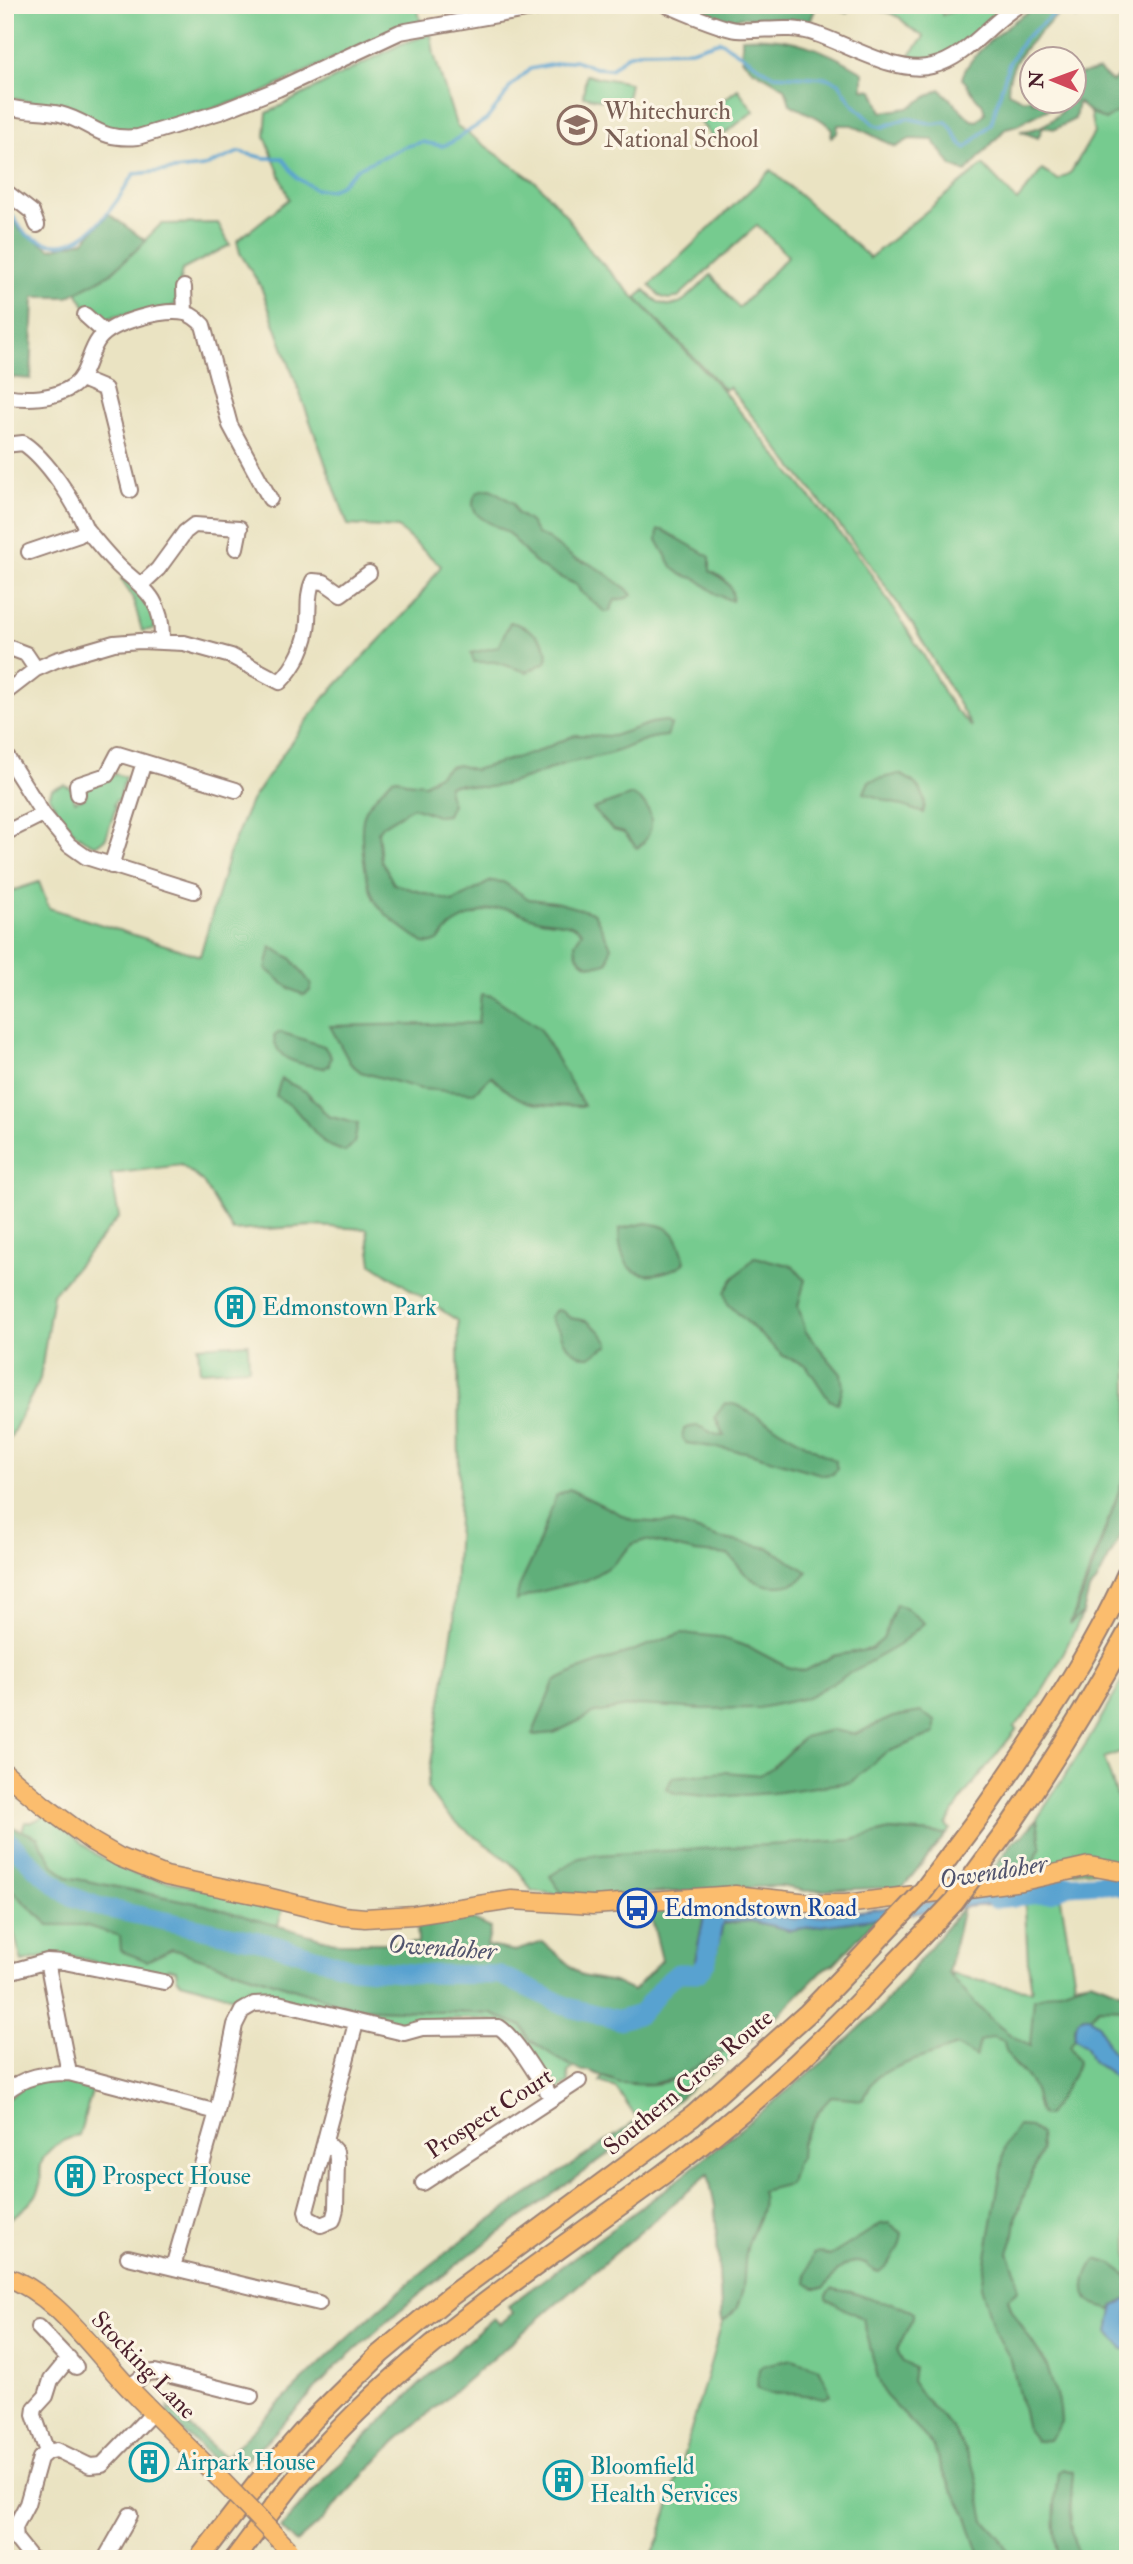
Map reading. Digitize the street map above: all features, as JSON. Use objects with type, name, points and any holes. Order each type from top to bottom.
[{"type":"highway","name":"Southern Cross Route","points":[[199,2559],[257,2484],[314,2419],[380,2354],[449,2297],[693,2116],[808,2013],[921,1894],[1044,1725],[1128,1572]]},
{"type":"highway","points":[[235,2559],[300,2473],[360,2409],[430,2347],[501,2290],[664,2173],[768,2090],[858,2004],[954,1902],[1009,1827],[1097,1690],[1128,1632]]},
{"type":"main road","points":[[5,1773],[93,1842],[119,1857],[166,1876],[343,1916],[365,1918],[414,1915],[512,1900],[593,1905],[735,1895],[819,1905],[846,1904],[1022,1881],[1089,1866],[1128,1873]]},
{"type":"main road","name":"Stocking Lane","points":[[5,2276],[32,2288],[60,2313],[129,2388],[293,2554]]},
{"type":"street","points":[[5,106],[63,115],[102,135],[138,137],[220,112],[278,89],[400,32],[555,5]]},
{"type":"street","points":[[666,5],[735,30],[785,27],[813,32],[900,66],[916,68],[933,66],[953,58],[1008,11],[1019,5]]},
{"type":"street","points":[[5,191],[32,212],[37,225]]},
{"type":"street","points":[[184,288],[185,313]]},
{"type":"street","points":[[5,396],[28,400],[71,387],[81,379],[93,349],[105,333],[120,324],[149,316],[185,313],[203,325],[230,425],[270,499]]},
{"type":"street","points":[[85,315],[105,333]]},
{"type":"street","points":[[81,379],[105,389],[131,489]]},
{"type":"street","points":[[5,445],[23,443],[38,455],[71,500],[86,529],[124,570],[142,584],[161,614],[162,641]]},
{"type":"street","points":[[142,584],[158,569],[185,532],[194,526],[240,528],[236,548]]},
{"type":"street","points":[[29,552],[79,535],[86,529]]},
{"type":"street","points":[[5,693],[36,669],[56,660],[114,643],[162,641],[184,643],[231,656],[281,682],[297,659],[304,640],[313,581],[324,582],[341,594],[369,573]]},
{"type":"street","points":[[5,646],[26,654],[36,669]]},
{"type":"street","points":[[5,754],[43,814],[69,845],[86,857],[194,891]]},
{"type":"street","points":[[78,794],[77,785],[107,775],[118,754],[236,790]]},
{"type":"street","points":[[111,866],[144,762]]},
{"type":"street","points":[[5,833],[43,814]]},
{"type":"street","points":[[5,1973],[47,1961],[91,1966],[164,1982]]},
{"type":"street","points":[[47,1961],[69,2073]]},
{"type":"street","points":[[173,2267],[217,2112],[235,2025],[242,2011],[254,2004],[278,2003],[404,2033],[422,2028],[499,2027],[507,2032],[552,2098]]},
{"type":"street","points":[[325,2140],[336,2152],[336,2209],[333,2220],[321,2225],[308,2218],[306,2211],[356,2023]]},
{"type":"street","points":[[5,2093],[13,2085],[30,2078],[69,2073],[217,2112]]},
{"type":"street","name":"Prospect Court","points":[[423,2183],[579,2081]]},
{"type":"street","points":[[128,2257],[319,2303]]},
{"type":"street","points":[[38,2327],[73,2362],[51,2379],[46,2396],[36,2408],[34,2415],[47,2452]]},
{"type":"street","points":[[129,2388],[147,2373],[155,2372],[251,2396]]},
{"type":"street","points":[[32,2559],[16,2539],[15,2527],[27,2504],[40,2458],[47,2452],[57,2450],[90,2466],[102,2465],[153,2412]]},
{"type":"street","points":[[105,2559],[130,2515]]},
{"type":"green space","points":[[5,5],[416,5],[421,21],[392,30],[260,94],[149,128],[118,132],[74,110],[5,97]]},
{"type":"green space","points":[[679,5],[817,5],[810,22],[740,17],[731,24]]},
{"type":"green space","points":[[825,5],[942,5],[942,15],[971,5],[1008,5],[963,44],[942,57],[912,62],[910,55],[924,37],[899,17],[887,12],[851,7],[847,13]]},
{"type":"green space","points":[[1043,5],[1096,5],[1077,18],[1080,7],[1065,6],[1027,46],[1018,46],[1018,59],[1010,78],[1008,92],[1018,97],[1018,116],[1035,116],[1006,128],[966,172],[952,166],[933,140],[910,139],[896,147],[852,125],[838,125],[837,133],[831,137],[832,129],[828,125],[790,104],[785,88],[752,69],[742,59],[742,38],[790,41],[820,50],[863,72],[863,89],[873,90],[882,112],[908,108],[940,89],[971,120],[977,121],[985,113],[982,103],[962,79],[966,70],[995,36]]},
{"type":"green space","points":[[431,34],[434,54],[456,125],[537,183],[565,214],[592,253],[719,386],[862,560],[924,656],[945,695],[972,727],[913,625],[866,559],[729,387],[725,390],[636,298],[645,290],[663,305],[680,303],[711,275],[739,308],[788,256],[757,225],[678,297],[665,298],[650,285],[771,170],[869,257],[868,259],[983,165],[1017,201],[1042,170],[1058,180],[1071,172],[1094,133],[1089,106],[1128,95],[1128,1466],[1071,1622],[1083,1613],[1053,1674],[1035,1703],[1014,1727],[1017,1729],[964,1795],[946,1825],[950,1829],[946,1834],[889,1830],[852,1840],[563,1895],[532,1891],[516,1868],[445,1812],[427,1787],[454,1622],[459,1491],[458,1321],[372,1264],[367,1229],[312,1226],[233,1231],[202,1181],[181,1165],[111,1174],[119,1217],[53,1294],[40,1379],[5,1448],[5,893],[39,882],[49,908],[200,956],[231,848],[251,801],[325,697],[414,604],[441,566],[398,528],[348,525],[261,287],[240,253],[237,241],[289,199],[265,136],[267,113],[401,44]]},
{"type":"green space","points":[[1128,68],[1128,105],[1105,120],[1088,111],[1088,73],[1099,70],[1112,82]]},
{"type":"green space","points":[[586,75],[630,83],[626,105],[583,96]]},
{"type":"green space","points":[[738,89],[754,111],[715,141],[698,119]]},
{"type":"green space","points":[[1057,116],[1076,116],[1075,119],[1055,129],[1043,127],[1038,138],[1020,131],[1034,129]]},
{"type":"green space","points":[[5,213],[20,230],[51,249],[84,241],[109,214],[146,241],[111,273],[68,297],[34,297],[31,379],[5,377]]},
{"type":"green space","points":[[218,223],[230,245],[182,270],[176,304],[169,308],[115,316],[103,322],[91,313],[77,292],[112,273],[161,224]]},
{"type":"green space","points":[[491,489],[513,503],[517,513],[530,522],[537,534],[575,559],[602,571],[632,595],[615,600],[610,611],[605,612],[580,591],[577,585],[538,565],[508,533],[484,520],[475,511],[473,505],[477,493]]},
{"type":"green space","points":[[658,530],[663,530],[710,557],[710,571],[727,583],[732,591],[732,601],[716,594],[697,579],[682,575],[673,568],[657,540]]},
{"type":"green space","points":[[125,576],[152,606],[155,629],[142,631],[133,598],[121,579]]},
{"type":"green space","points":[[510,622],[531,631],[543,642],[548,655],[546,662],[527,672],[495,662],[474,662],[471,653],[498,647]]},
{"type":"green space","points":[[665,721],[671,725],[667,736],[645,740],[615,752],[565,764],[499,786],[449,786],[448,793],[452,804],[447,815],[437,816],[413,807],[382,826],[378,832],[381,860],[394,884],[453,902],[491,881],[503,882],[529,899],[555,902],[594,913],[611,947],[608,962],[590,965],[581,960],[575,943],[582,932],[568,924],[535,919],[500,908],[462,920],[434,943],[423,943],[377,904],[363,856],[362,828],[367,808],[392,779],[425,784],[449,767],[458,765],[474,770],[536,752],[575,735],[613,736]]},
{"type":"green space","points":[[116,774],[125,777],[119,800],[116,800],[114,805],[116,807],[106,838],[97,845],[75,833],[49,797],[52,789],[65,785],[71,788],[75,801],[85,798],[86,788]]},
{"type":"green space","points":[[899,774],[920,789],[925,806],[923,813],[864,793],[869,781]]},
{"type":"green space","points":[[632,795],[645,805],[651,820],[648,835],[637,848],[624,833],[613,830],[593,809]]},
{"type":"green space","points":[[271,947],[291,958],[311,984],[310,991],[304,995],[290,989],[266,969]]},
{"type":"green space","points":[[481,994],[492,996],[539,1028],[584,1106],[544,1105],[523,1100],[502,1087],[491,1076],[474,1093],[421,1089],[361,1072],[350,1063],[330,1026],[478,1023]]},
{"type":"green space","points":[[280,1032],[324,1046],[331,1057],[329,1065],[324,1068],[307,1065],[285,1057],[276,1045],[274,1036]]},
{"type":"green space","points":[[281,1079],[307,1092],[328,1116],[358,1124],[354,1143],[345,1152],[325,1144],[293,1107],[276,1096]]},
{"type":"green space","points":[[646,1223],[656,1224],[674,1234],[683,1253],[683,1264],[653,1274],[643,1274],[629,1266],[621,1251],[619,1229]]},
{"type":"green space","points":[[755,1257],[793,1266],[805,1280],[798,1306],[806,1332],[841,1374],[843,1387],[838,1403],[829,1400],[806,1365],[783,1356],[728,1304],[725,1292],[733,1279]]},
{"type":"green space","points":[[556,1310],[562,1311],[570,1318],[587,1321],[600,1331],[609,1346],[589,1357],[575,1352],[564,1342],[550,1317]]},
{"type":"green space","points":[[248,1343],[249,1368],[200,1371],[198,1346]]},
{"type":"green space","points":[[725,1403],[737,1405],[835,1461],[837,1468],[833,1474],[824,1475],[746,1452],[686,1443],[682,1437],[684,1429],[691,1427],[701,1427],[713,1434],[724,1436],[715,1417]]},
{"type":"green space","points":[[1128,1466],[1128,1522],[1096,1583],[1089,1590],[1083,1613],[1070,1624],[1082,1597]]},
{"type":"green space","points":[[569,1489],[634,1521],[674,1523],[719,1538],[769,1548],[808,1572],[796,1582],[771,1586],[748,1576],[729,1555],[695,1552],[646,1540],[633,1544],[612,1565],[587,1580],[539,1592],[516,1601],[519,1587],[556,1496]]},
{"type":"green space","points":[[896,1604],[906,1608],[924,1623],[899,1645],[806,1698],[759,1708],[703,1709],[638,1705],[595,1713],[554,1733],[532,1735],[554,1682],[576,1671],[682,1633],[719,1637],[751,1648],[787,1667],[805,1671],[833,1656],[871,1649],[883,1639]]},
{"type":"green space","points":[[1128,1670],[1128,1749],[1104,1758],[1128,1829],[1128,1867],[1029,1876],[1029,1870],[1041,1846],[1037,1819],[1094,1731]]},
{"type":"green space","points":[[921,1712],[935,1721],[935,1733],[885,1753],[851,1782],[772,1793],[715,1797],[675,1793],[666,1789],[673,1777],[725,1772],[760,1775],[773,1767],[804,1737],[831,1730],[855,1734],[893,1717]]},
{"type":"green space","points":[[47,1815],[97,1855],[134,1874],[284,1906],[278,1925],[205,1905],[67,1877],[54,1865],[37,1837],[22,1831],[25,1822],[32,1822]]},
{"type":"green space","points":[[1037,1819],[1041,1846],[1029,1870],[1029,1876],[983,1881],[1014,1841]]},
{"type":"green space","points":[[5,1824],[37,1837],[54,1865],[67,1877],[205,1905],[338,1943],[418,1943],[417,1921],[458,1913],[491,1928],[487,1946],[515,1951],[543,1942],[582,1976],[614,1982],[633,1991],[662,1960],[649,1908],[706,1906],[713,1910],[704,1915],[695,1961],[714,1964],[722,1924],[751,1921],[790,1930],[878,1917],[834,1964],[825,1968],[782,2012],[730,2051],[716,2054],[679,2078],[651,2084],[619,2083],[590,2071],[581,2071],[558,2059],[529,2039],[522,2026],[492,2014],[354,2008],[172,1949],[147,1961],[121,1951],[120,1936],[84,1925],[49,1925],[5,1884]]},
{"type":"green space","points":[[889,1830],[946,1834],[903,1887],[806,1891],[780,1886],[605,1896],[563,1895],[550,1876],[579,1858],[597,1855],[852,1840]]},
{"type":"green space","points":[[1046,1886],[1060,1893],[1075,1983],[1090,1980],[1128,1992],[1128,2559],[650,2559],[660,2537],[722,2323],[715,2206],[709,2173],[975,2004],[947,1973],[1032,1990],[1024,1890]]},
{"type":"green space","points":[[9,1888],[49,1925],[84,1925],[172,1949],[354,2008],[492,2014],[522,2026],[529,2039],[574,2068],[568,2072],[569,2083],[559,2089],[552,2087],[501,2022],[453,2019],[407,2028],[264,1995],[255,1996],[248,2001],[181,1982],[177,1978],[176,1970],[168,1968],[162,1976],[157,1977],[72,1956],[50,1955],[22,1962],[11,1922],[5,1918],[5,1889]]},
{"type":"green space","points":[[963,1907],[948,1973],[995,2023],[1030,2046],[1034,1999],[1090,1980],[1122,1992],[1128,1986],[1128,2009],[1098,2008],[1090,2017],[1081,2018],[1074,2027],[1075,2038],[1070,2046],[1078,2062],[1073,2076],[1047,2116],[1041,2115],[1030,2081],[1009,2056],[1004,2041],[994,2037],[980,2041],[976,2057],[957,2046],[889,2070],[874,2080],[862,2100],[831,2097],[820,2109],[801,2144],[800,2158],[795,2165],[790,2184],[761,2191],[762,2207],[748,2245],[740,2300],[722,2323],[715,2206],[708,2174],[395,2442],[321,2521],[296,2543],[281,2528],[331,2472],[384,2419],[494,2318],[500,2324],[513,2313],[508,2306],[666,2189],[824,2061],[879,2010]]},
{"type":"green space","points":[[761,2032],[731,2058],[701,2080],[702,2073],[639,2122],[616,2088],[600,2082],[602,2077],[641,2084],[671,2081]]},
{"type":"green space","points":[[703,2072],[701,2080],[641,2130],[468,2256],[399,2311],[336,2367],[266,2442],[243,2462],[225,2461],[223,2469],[168,2417],[167,2407],[225,2457],[343,2342],[435,2261]]},
{"type":"green space","points":[[60,2077],[94,2085],[79,2135],[61,2142],[46,2154],[41,2165],[40,2185],[35,2197],[5,2222],[5,2100],[31,2084]]},
{"type":"green space","points":[[1018,2126],[1030,2127],[1040,2134],[1041,2150],[1017,2214],[1008,2253],[1017,2275],[1018,2290],[1008,2298],[1011,2308],[1047,2366],[1060,2408],[1061,2422],[1049,2440],[1036,2441],[1027,2429],[1011,2360],[994,2330],[981,2286],[1005,2146]]},
{"type":"green space","points":[[889,2223],[902,2233],[901,2239],[895,2255],[879,2272],[865,2264],[852,2262],[836,2273],[824,2288],[814,2288],[807,2283],[806,2275],[813,2254],[819,2252],[830,2256],[881,2224]]},
{"type":"green space","points":[[1096,2259],[1112,2264],[1128,2276],[1128,2299],[1114,2305],[1112,2310],[1090,2302],[1085,2292],[1090,2268]]},
{"type":"green space","points":[[832,2289],[892,2303],[913,2312],[913,2318],[897,2349],[902,2361],[914,2368],[912,2381],[922,2396],[953,2428],[975,2470],[985,2521],[999,2536],[1013,2559],[981,2559],[966,2514],[941,2468],[933,2445],[885,2395],[863,2319],[827,2299]]},
{"type":"green space","points":[[792,2359],[819,2368],[830,2395],[823,2399],[802,2394],[770,2393],[757,2387],[759,2369],[764,2365]]},
{"type":"green space","points":[[1063,2469],[1073,2472],[1071,2527],[1081,2559],[1060,2559],[1057,2548],[1055,2505],[1058,2472]]},
{"type":"water","points":[[1018,1891],[1020,1903],[963,1907],[790,1930],[751,1921],[723,1923],[714,1964],[695,1962],[704,1915],[713,1910],[731,1909],[795,1919]]},
{"type":"water","points":[[1090,2017],[1099,2025],[1107,2044],[1124,2068],[1120,2076],[1116,2078],[1092,2061],[1086,2047],[1075,2038],[1077,2022]]},
{"type":"water","points":[[1128,2299],[1128,2350],[1123,2349],[1109,2331],[1114,2305]]},
{"type":"waterway","points":[[5,209],[27,235],[56,244],[71,242],[96,226],[134,174],[204,167],[239,152],[265,158],[282,158],[297,178],[315,189],[330,190],[340,185],[358,168],[404,147],[422,142],[442,146],[450,143],[486,120],[510,87],[530,69],[575,60],[595,68],[611,69],[627,55],[642,51],[691,50],[720,41],[773,75],[827,78],[839,83],[852,103],[875,125],[883,127],[907,118],[933,124],[946,122],[966,148],[991,124],[1009,63],[1024,39],[1049,18],[1072,5]]},
{"type":"waterway","name":"Owendoher","points":[[5,1837],[68,1895],[100,1907],[268,1943],[352,1968],[424,1974],[500,1975],[571,2008],[619,2020],[640,2014],[664,1985],[678,1973],[698,1973],[707,1960],[710,1940]]},
{"type":"waterway","name":"Owendoher","points":[[995,1899],[1050,1893],[1068,1885],[1100,1883],[1128,1888]]},
{"type":"place","name":"Whitechurch National School","points":[[577,125]]},
{"type":"place","name":"Edmonstown Park","points":[[235,1307]]},
{"type":"place","name":"Edmondstown Road","points":[[637,1908]]},
{"type":"place","name":"Prospect House","points":[[75,2176]]},
{"type":"place","name":"Airpark House","points":[[149,2462]]},
{"type":"place","name":"Bloomfield Health Services","points":[[563,2480]]}]
